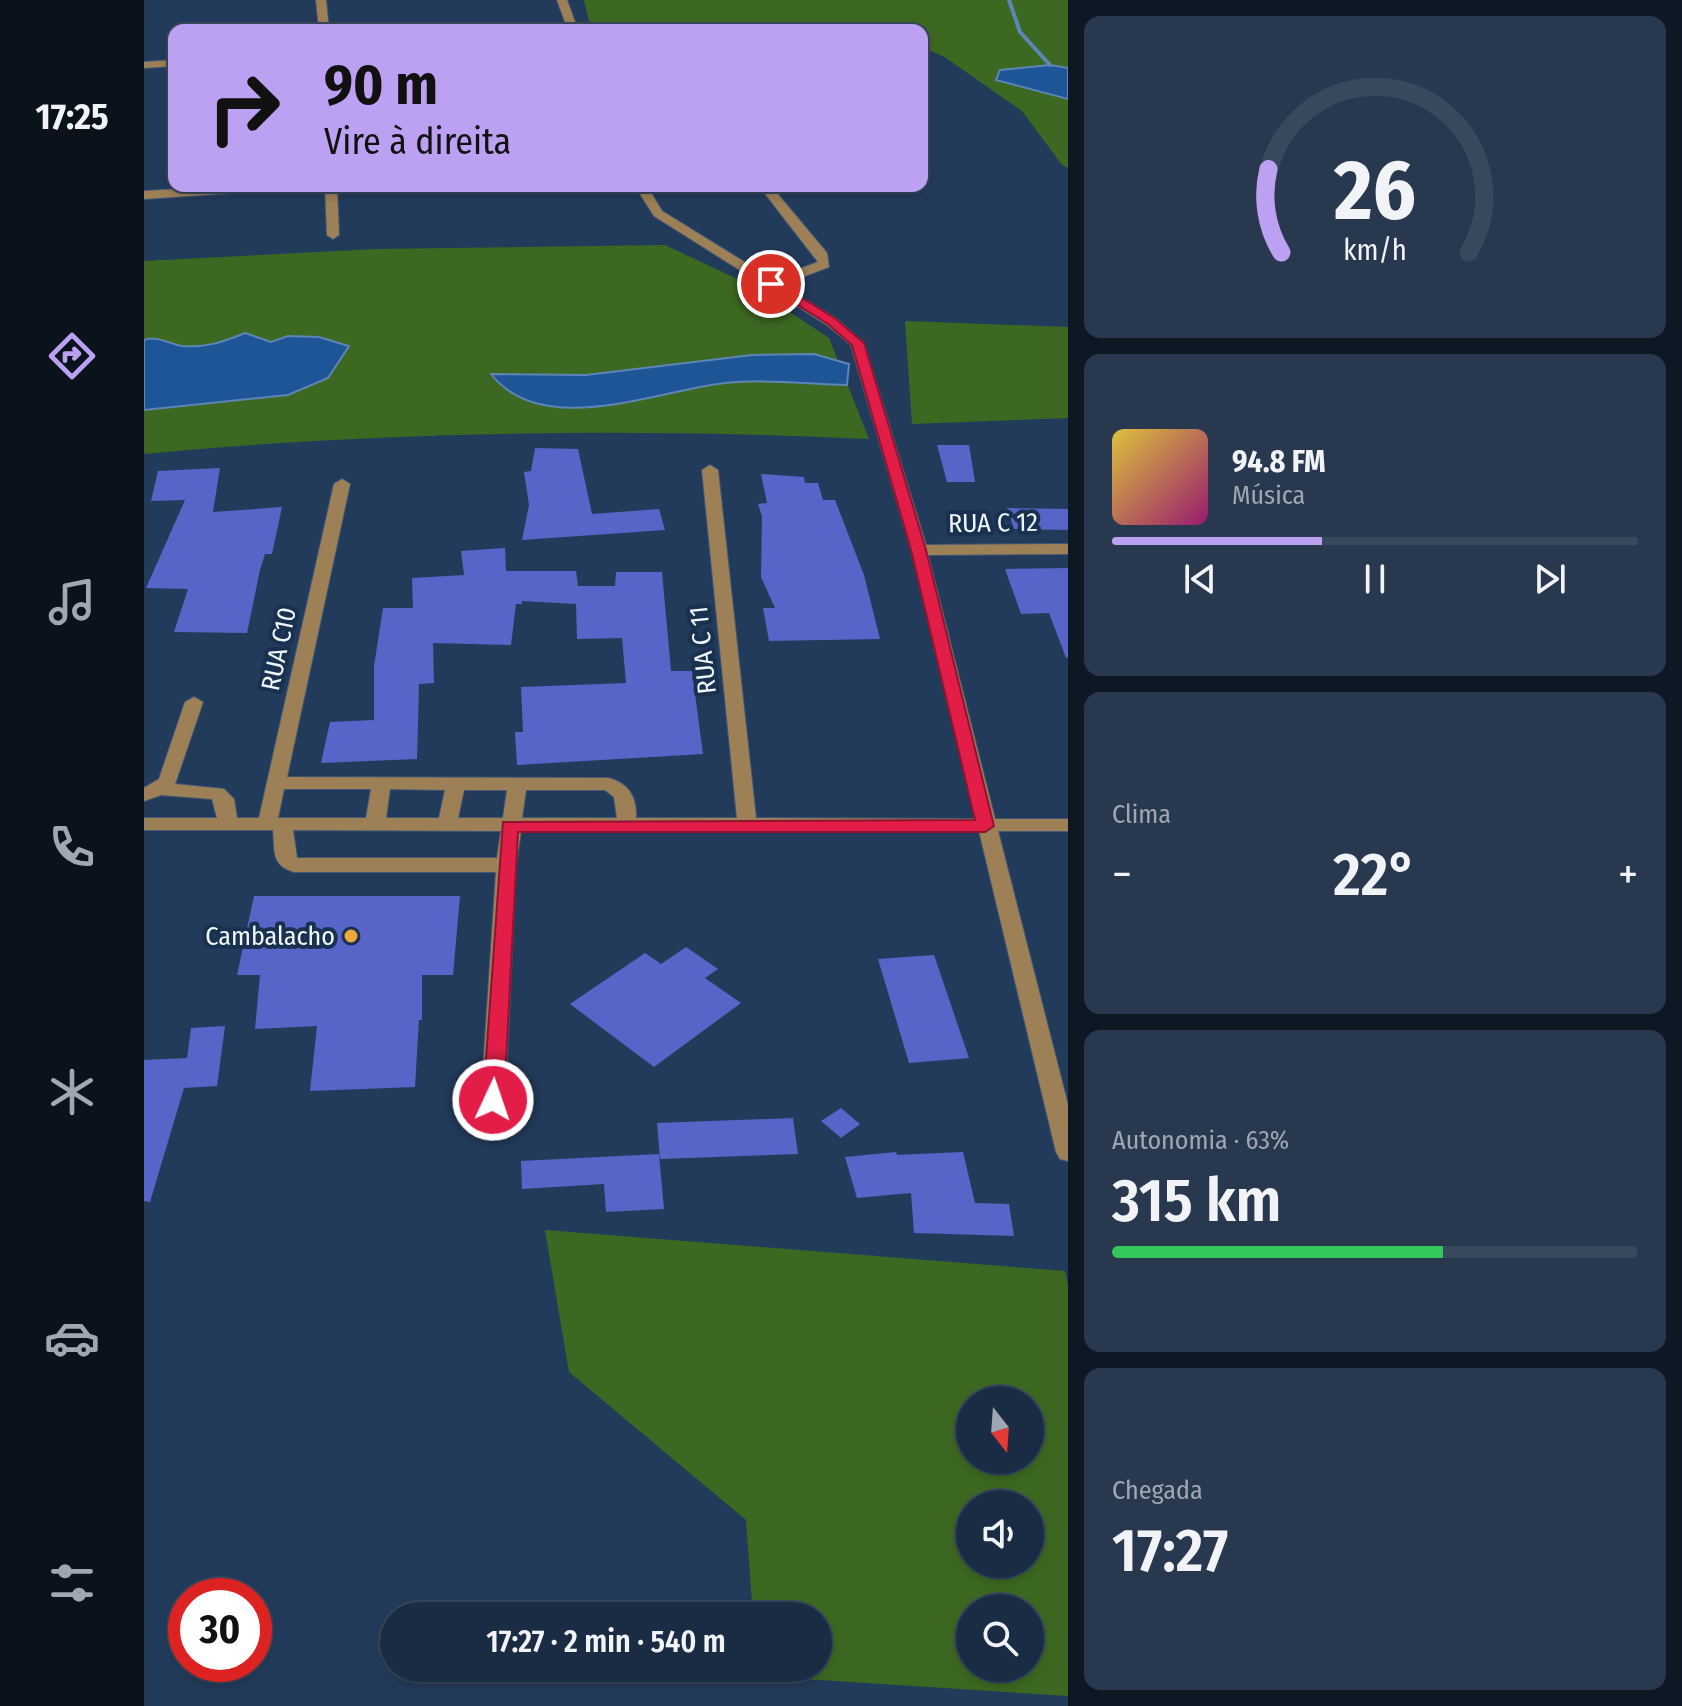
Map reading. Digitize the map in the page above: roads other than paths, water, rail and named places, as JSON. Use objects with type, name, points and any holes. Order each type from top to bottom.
[{"type":"street","points":[[321,0],[323,24]]},
{"type":"street","points":[[562,0],[571,24]]},
{"type":"street","points":[[144,65],[168,63]]},
{"type":"street","points":[[144,195],[193,192]]},
{"type":"street","points":[[331,192],[333,235]]},
{"type":"street","points":[[645,192],[658,213],[832,322],[857,343],[919,550],[1068,1152]]},
{"type":"street","points":[[770,192],[823,256],[825,264],[771,284]]},
{"type":"street","name":"RUA C 11","points":[[710,470],[747,825]]},
{"type":"street","name":"RUA C10","points":[[342,484],[276,783],[275,824],[285,861],[294,865],[506,865]]},
{"type":"street","name":"RUA C 12","points":[[919,550],[1068,549]]},
{"type":"street","points":[[152,792],[169,779],[194,702]]},
{"type":"street","points":[[276,783],[608,784],[620,790],[627,799],[626,826]]},
{"type":"street","points":[[375,825],[381,784]]},
{"type":"street","points":[[447,826],[455,785]]},
{"type":"street","points":[[493,1100],[506,865],[517,786]]},
{"type":"street","points":[[152,792],[217,793],[224,799],[228,824]]},
{"type":"street","points":[[144,824],[1068,825]]},
{"type":"water","points":[[1050,65],[1068,68],[1068,99],[996,80],[1000,70]]},
{"type":"water","points":[[245,333],[271,342],[288,336],[319,337],[349,346],[328,378],[288,395],[144,410],[144,340],[199,346],[222,342]]},
{"type":"water","points":[[814,354],[849,364],[847,385],[734,382],[630,402],[567,408],[538,404],[512,393],[491,374],[586,375],[752,355]]},
{"type":"waterway","points":[[1009,0],[1020,32],[1050,65]]},
{"type":"place","name":"Cambalacho","points":[[351,936]]}]
